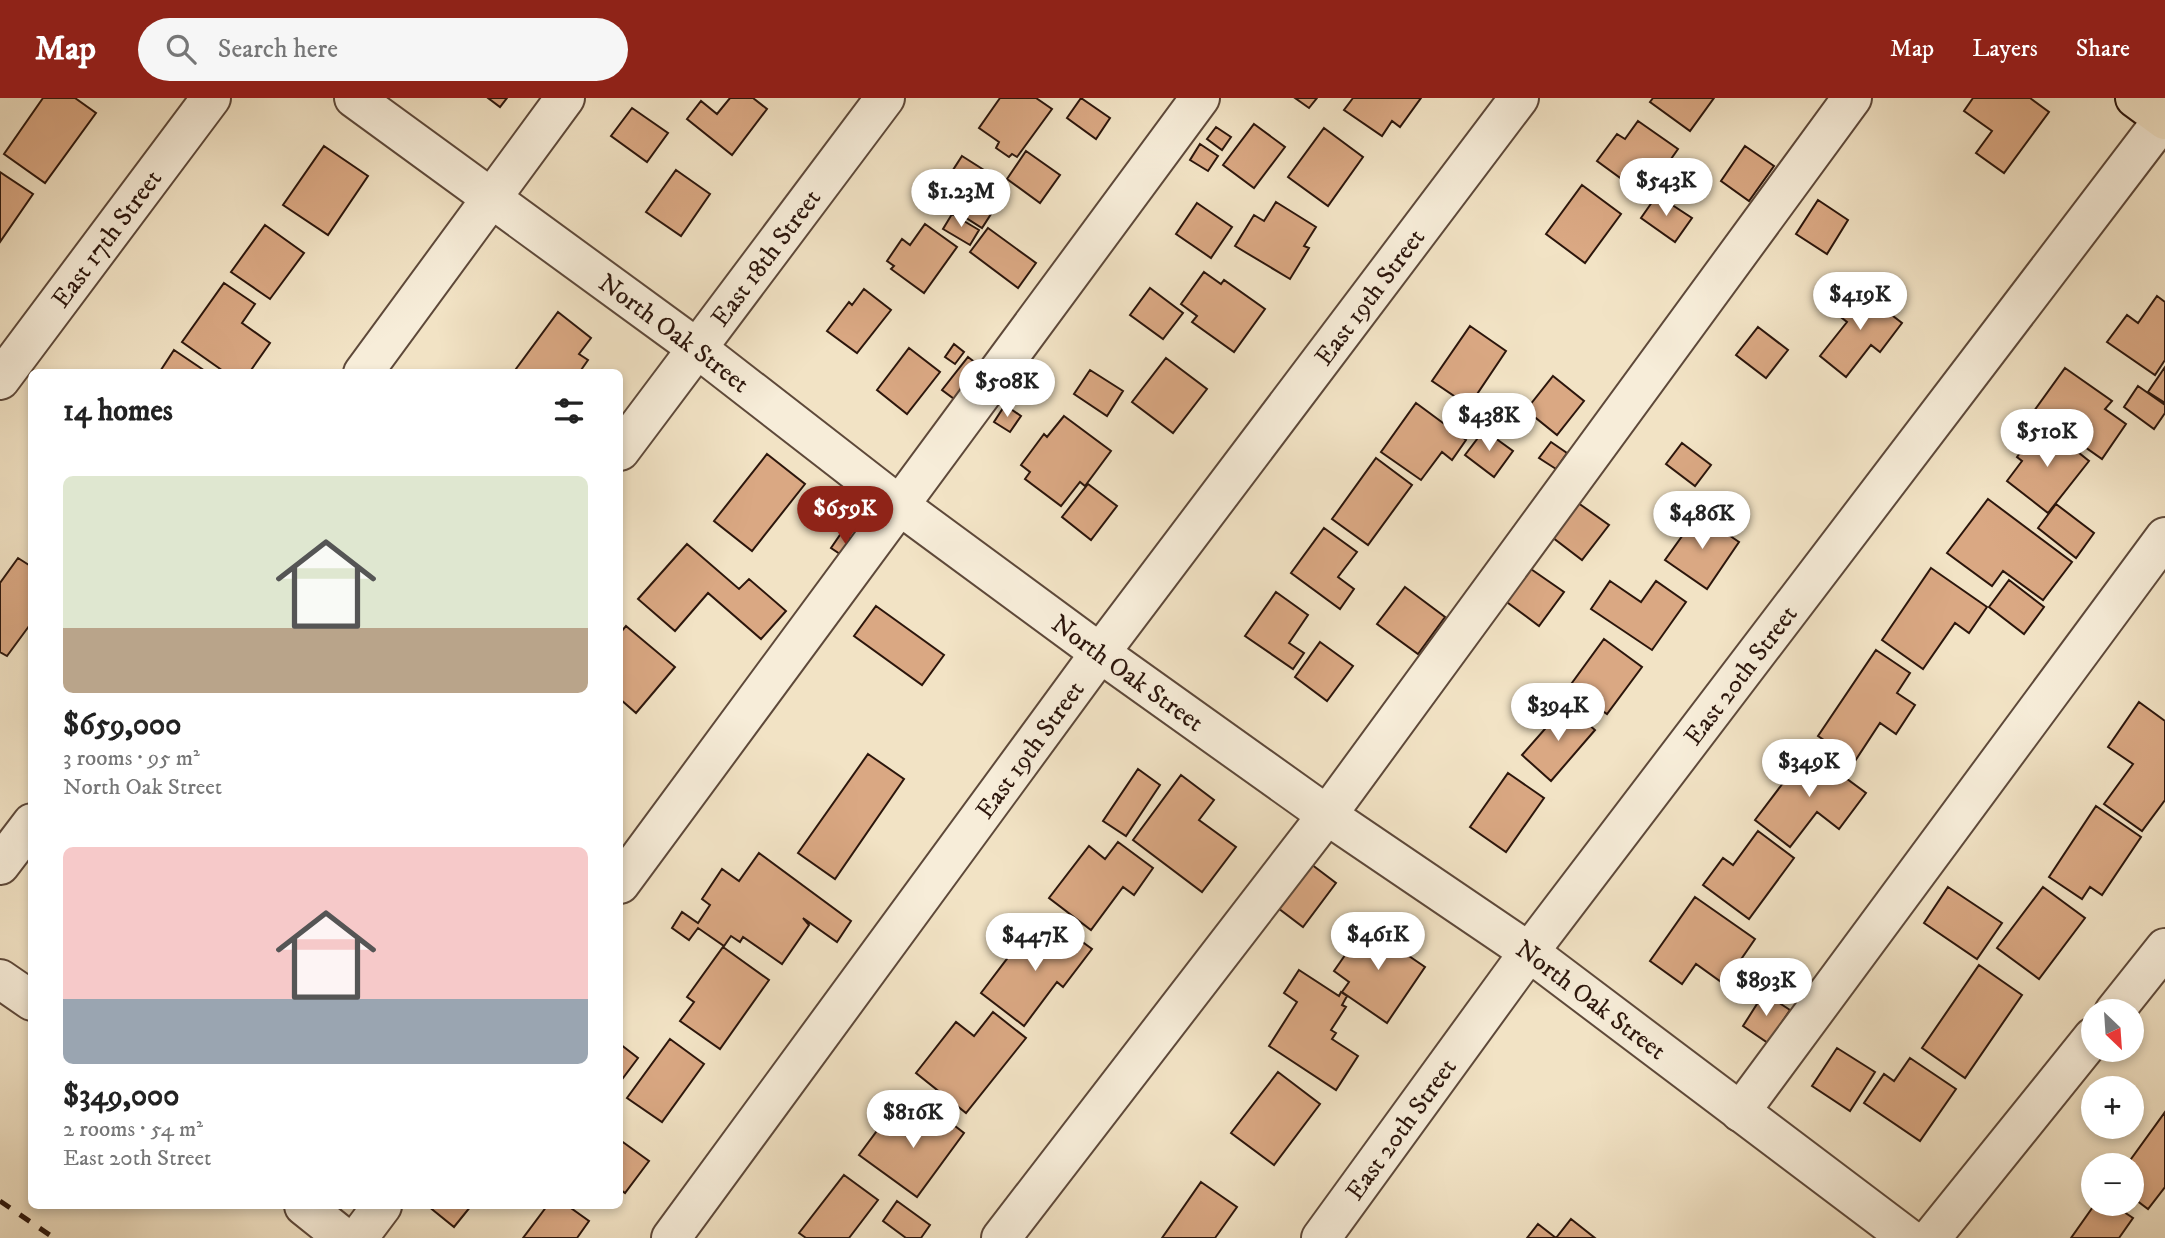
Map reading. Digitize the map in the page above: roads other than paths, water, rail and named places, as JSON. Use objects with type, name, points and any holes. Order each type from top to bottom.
[{"type":"street","name":"East 17th Street","points":[[0,380],[211,98]]},
{"type":"street","name":"North Oak Street","points":[[354,98],[698,349],[899,505],[1100,653],[1327,815],[1530,953],[1908,1238]]},
{"type":"street","points":[[366,369],[565,98]]},
{"type":"street","name":"East 18th Street","points":[[623,447],[885,98]]},
{"type":"street","points":[[623,880],[1200,98]]},
{"type":"street","name":"East 19th Street","points":[[671,1238],[1100,653],[1519,98]]},
{"type":"street","points":[[1001,1238],[1327,815],[1852,98]]},
{"type":"street","name":"East 20th Street","points":[[1321,1238],[1530,953],[2157,113]]},
{"type":"street","points":[[1740,1112],[2165,537]]},
{"type":"street","points":[[0,866],[28,828]]},
{"type":"street","points":[[2124,999],[2165,948]]},
{"type":"street","points":[[0,979],[28,998]]},
{"type":"street","points":[[1931,1238],[2081,1052]]},
{"type":"street","points":[[308,1209],[344,1238]]},
{"type":"street","points":[[358,1238],[380,1209]]},
{"type":"railway","points":[[0,1201],[54,1238]]}]
